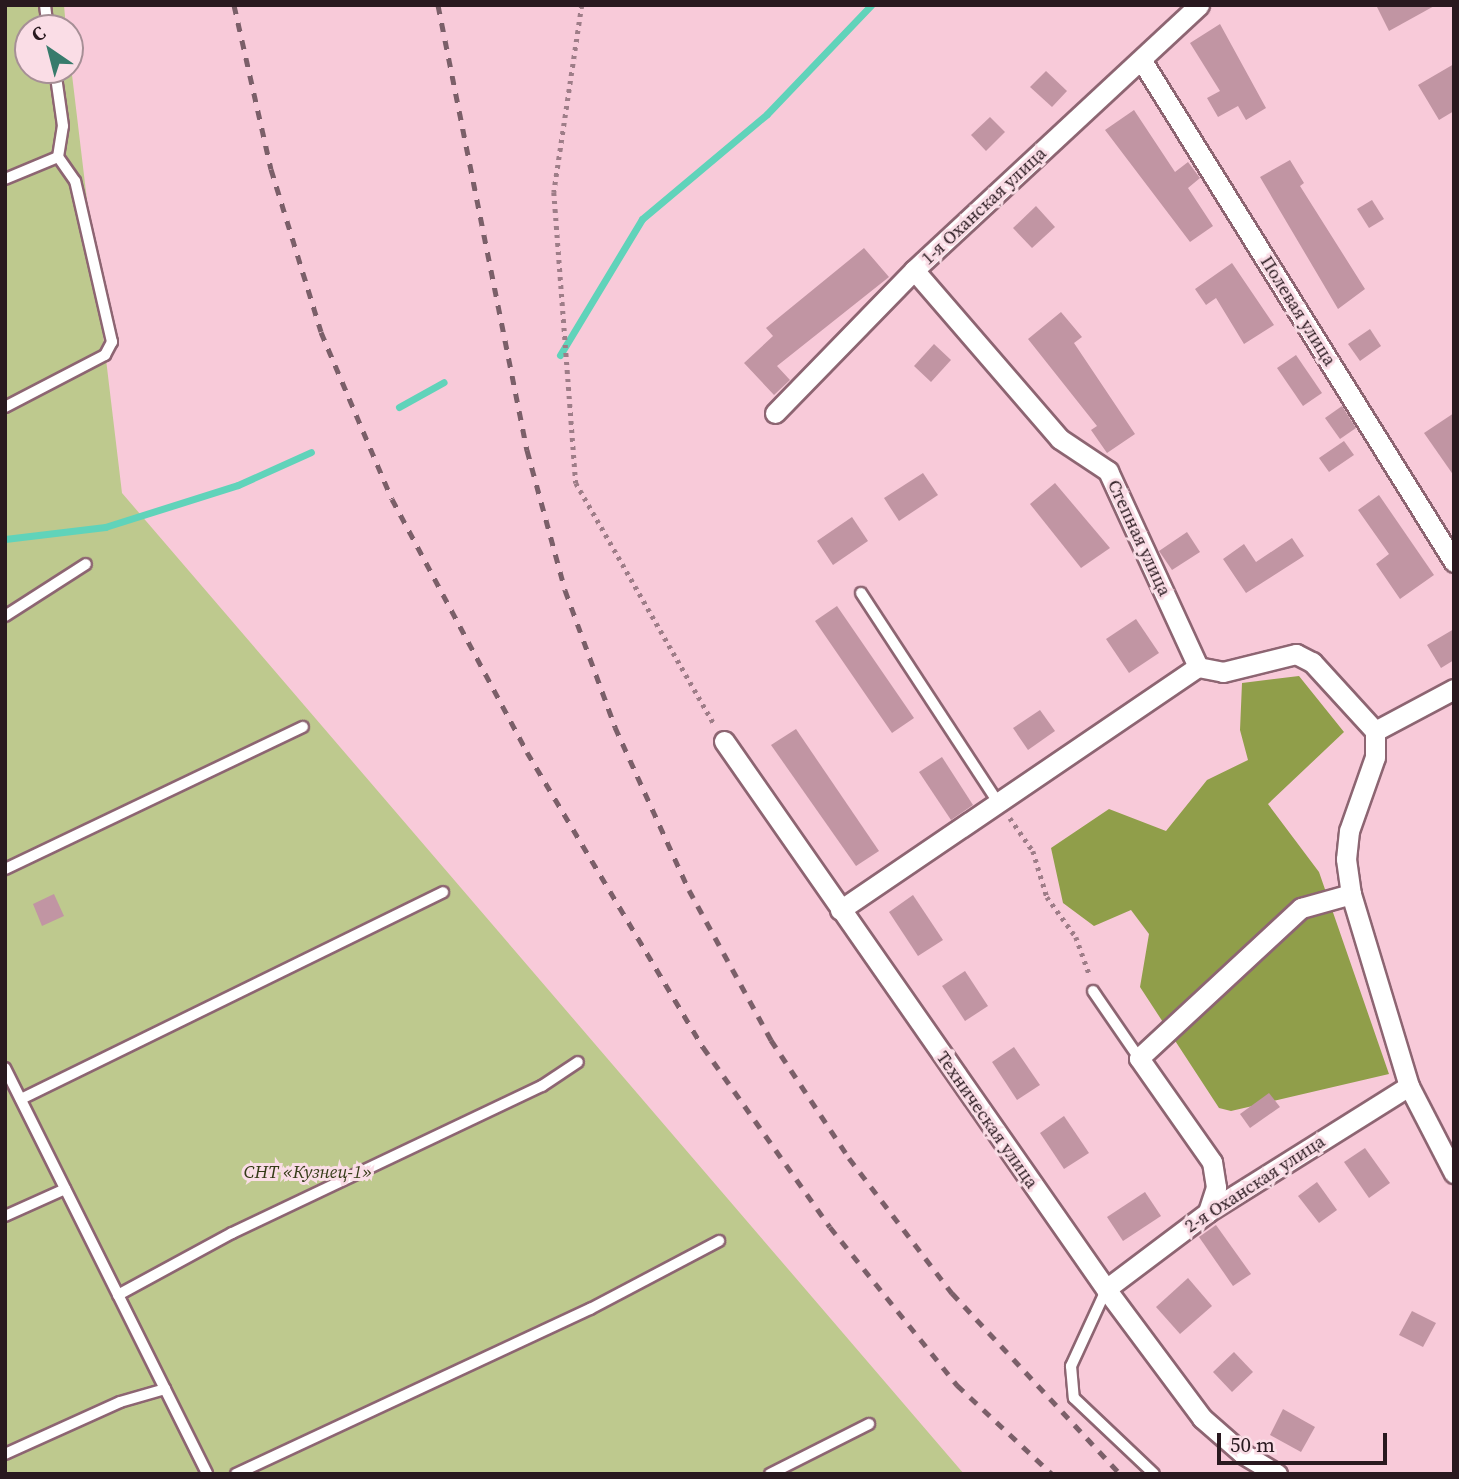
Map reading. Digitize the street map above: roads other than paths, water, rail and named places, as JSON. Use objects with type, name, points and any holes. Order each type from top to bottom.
[{"type":"street","name":"1-я Оханская улица","points":[[775,413],[914,270],[1142,61],[1199,5]]},
{"type":"street","name":"Полевая улица","points":[[1142,61],[1454,562]]},
{"type":"street","name":"Степная улица","points":[[914,270],[1060,439],[1108,471],[1198,667]]},
{"type":"street","points":[[840,910],[1198,667],[1223,672],[1297,654],[1312,662],[1375,731],[1374,757],[1349,831],[1351,894],[1409,1086],[1454,1173]]},
{"type":"street","points":[[1375,731],[1454,690]]},
{"type":"street","name":"Техническая улица","points":[[724,741],[1106,1289],[1202,1418],[1242,1453],[1277,1474]]},
{"type":"street","points":[[1209,1212],[1216,1187],[1212,1162],[1139,1058],[1301,908],[1351,894]]},
{"type":"street","name":"2-я Оханская улица","points":[[1106,1289],[1209,1212],[1409,1086]]},
{"type":"lane","points":[[5,407],[105,355],[112,342],[75,181],[58,157],[63,126],[57,84]]},
{"type":"lane","points":[[5,179],[58,157]]},
{"type":"lane","points":[[5,616],[86,564]]},
{"type":"lane","points":[[861,593],[999,802]]},
{"type":"lane","points":[[5,869],[303,727]]},
{"type":"lane","points":[[21,1099],[443,892]]},
{"type":"lane","points":[[1093,991],[1139,1058]]},
{"type":"lane","points":[[118,1295],[232,1233],[542,1086],[578,1062]]},
{"type":"lane","points":[[5,1068],[207,1474]]},
{"type":"lane","points":[[5,1216],[65,1189]]},
{"type":"lane","points":[[236,1474],[590,1309],[719,1241]]},
{"type":"lane","points":[[1106,1289],[1071,1366],[1074,1398],[1154,1474]]},
{"type":"lane","points":[[5,1454],[120,1402],[165,1389]]},
{"type":"lane","points":[[770,1474],[869,1424]]},
{"type":"waterway","points":[[560,355],[642,219],[767,114],[871,5]]},
{"type":"waterway","points":[[399,407],[444,382]]},
{"type":"waterway","points":[[5,539],[105,527],[238,485],[311,452]]},
{"type":"railway","points":[[234,5],[271,169],[321,332],[392,499],[527,752],[703,1047],[830,1227],[957,1385],[1052,1474]]},
{"type":"railway","points":[[438,5],[527,450],[565,590],[615,727],[689,890],[771,1040],[849,1158],[952,1293],[1120,1474]]},
{"type":"park label","name":"СНТ «Кузнец-1»","points":[[308,1172]]}]
